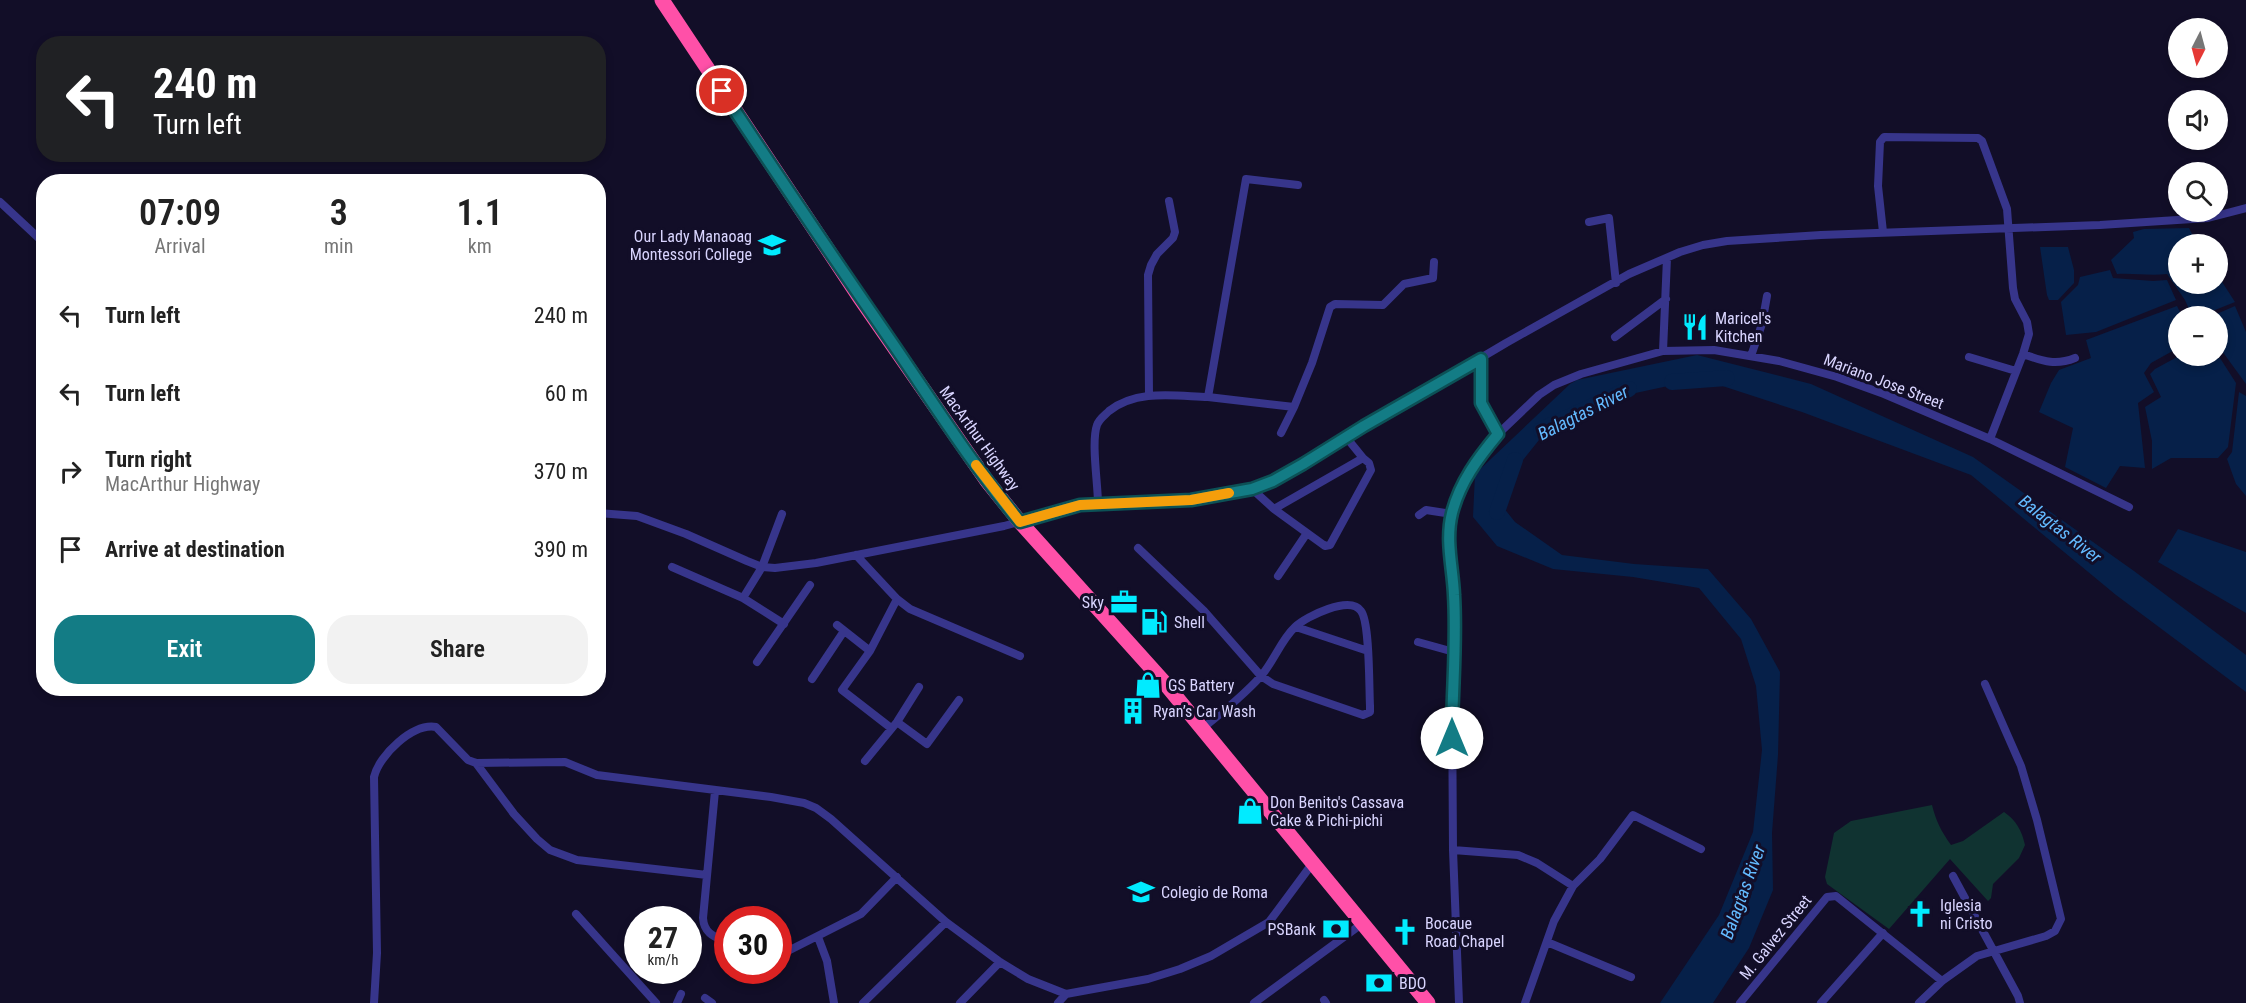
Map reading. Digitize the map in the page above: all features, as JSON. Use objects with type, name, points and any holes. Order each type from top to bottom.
[{"type":"highway","name":"MacArthur Highway","points":[[662,0],[860,298],[987,481],[1020,522],[1203,728],[1426,1002]]},
{"type":"street","points":[[1883,232],[1878,170],[1880,142],[1884,137],[1978,138],[1985,148],[2007,209],[2013,288],[2015,299],[2027,322],[2029,334],[1990,439]]},
{"type":"street","points":[[1209,397],[1246,179],[1298,185]]},
{"type":"street","points":[[1149,395],[1148,275],[1157,254],[1173,238],[1175,232],[1169,201]]},
{"type":"street","points":[[0,202],[36,236]]},
{"type":"street","points":[[606,513],[624,514],[652,521],[762,567],[797,566],[1020,522],[1066,507],[1191,500],[1252,489],[1273,481],[1303,464],[1629,274],[1703,245],[1727,241],[1883,232],[2100,225],[2208,218],[2246,208]]},
{"type":"street","points":[[1589,222],[1609,218],[1616,283]]},
{"type":"street","points":[[1663,351],[1666,258]]},
{"type":"street","points":[[1281,433],[1312,363],[1330,307],[1335,304],[1383,305],[1404,284],[1433,278],[1434,262]]},
{"type":"street","points":[[1751,356],[1762,324],[1767,296]]},
{"type":"street","points":[[1614,337],[1666,298]]},
{"type":"street","name":"Mariano Jose Street","points":[[1459,1003],[1453,850],[1454,594],[1449,544],[1452,514],[1472,467],[1498,434],[1539,395],[1567,379],[1663,351],[1697,349],[1779,361],[1846,380],[1990,439],[2129,507]]},
{"type":"street","points":[[2023,354],[2049,363],[2064,363],[2075,358]]},
{"type":"street","points":[[1969,357],[2016,371]]},
{"type":"street","points":[[1481,359],[1481,403],[1498,434]]},
{"type":"street","points":[[1098,504],[1095,448],[1097,424],[1121,402],[1149,395],[1209,397],[1294,407]]},
{"type":"street","points":[[1252,489],[1274,509],[1325,546],[1330,544],[1371,470],[1369,463],[1346,437]]},
{"type":"street","points":[[1274,509],[1363,458]]},
{"type":"street","points":[[1419,515],[1426,510],[1452,514]]},
{"type":"street","points":[[743,598],[762,567],[782,514]]},
{"type":"street","points":[[1278,576],[1307,533]]},
{"type":"street","points":[[1138,548],[1220,628],[1261,676],[1273,684],[1360,714],[1367,714],[1370,712],[1368,651],[1362,611],[1353,604],[1333,608],[1314,615],[1296,627],[1261,676],[1203,728]]},
{"type":"street","points":[[856,555],[897,598],[924,616],[1020,656]]},
{"type":"street","points":[[672,567],[743,598],[784,624]]},
{"type":"street","points":[[757,662],[810,585]]},
{"type":"street","points":[[897,598],[870,651],[842,690],[927,744],[959,700]]},
{"type":"street","points":[[837,625],[870,651]]},
{"type":"street","points":[[1296,627],[1368,651]]},
{"type":"street","points":[[812,679],[844,631]]},
{"type":"street","points":[[1418,642],[1454,652]]},
{"type":"street","points":[[1919,1003],[1942,981],[1977,956],[2046,936],[2055,932],[2061,919],[2037,820],[2021,766],[1984,684]]},
{"type":"street","points":[[865,760],[894,725],[919,687]]},
{"type":"street","points":[[374,1003],[377,953],[374,777],[382,758],[403,739],[420,728],[430,726],[436,727],[468,760],[476,763],[565,762],[597,775],[771,797],[804,803],[816,808],[946,922],[1000,962],[1028,979],[1066,994],[1148,979],[1211,956],[1269,922],[1312,864]]},
{"type":"street","points":[[476,763],[514,814],[550,850],[577,860],[706,874]]},
{"type":"street","points":[[714,936],[708,933],[704,926],[706,874],[715,791]]},
{"type":"street","points":[[1525,1003],[1554,921],[1573,886],[1600,859],[1633,815],[1701,849]]},
{"type":"street","points":[[1453,850],[1518,855],[1537,863],[1573,886]]},
{"type":"street","points":[[1953,876],[2020,1003]]},
{"type":"street","points":[[792,949],[861,914],[897,877]]},
{"type":"street","name":"M. Galvez Street","points":[[1740,1003],[1827,897],[1836,896],[1883,933]]},
{"type":"street","points":[[576,914],[656,1003]]},
{"type":"street","points":[[863,1003],[946,922]]},
{"type":"street","points":[[1254,1003],[1363,923]]},
{"type":"street","points":[[1821,1003],[1883,933],[1942,981]]},
{"type":"street","points":[[818,937],[827,961],[834,1003]]},
{"type":"street","points":[[1547,942],[1631,977]]},
{"type":"street","points":[[960,1003],[1000,962]]},
{"type":"street","points":[[676,1003],[681,993]]},
{"type":"street","points":[[1058,1003],[1066,994]]},
{"type":"green space","points":[[1932,805],[1939,826],[1951,845],[1963,841],[2004,812],[2018,826],[2025,845],[2019,858],[1993,884],[1991,898],[1988,901],[1950,859],[1889,929],[1827,884],[1825,877],[1834,833],[1851,821]]},
{"type":"water","points":[[2189,228],[2192,234],[2168,234],[2168,275],[2117,274],[2111,260],[2134,238],[2133,232],[2144,229]]},
{"type":"water","points":[[2040,247],[2068,247],[2074,270],[2074,283],[2058,300],[2049,300],[2047,295]]},
{"type":"water","points":[[2110,270],[2113,278],[2167,280],[2168,294],[2173,294],[2176,300],[2096,332],[2066,335],[2061,302],[2078,285],[2080,277]]},
{"type":"water","points":[[2228,291],[2235,302],[2225,306],[2188,306],[2181,294],[2228,294]]},
{"type":"water","points":[[2235,306],[2246,332],[2246,384],[2228,359],[2228,309]]},
{"type":"water","points":[[2168,309],[2168,354],[2151,363],[2144,373],[2154,392],[2138,403],[2145,468],[2120,466],[2106,488],[2065,467],[2073,428],[2039,412],[2059,370],[2091,358],[2086,340]]},
{"type":"water","points":[[1697,355],[1811,384],[1973,457],[2134,571],[2246,655],[2246,692],[2116,595],[1971,475],[1802,412],[1701,379],[1584,404],[1543,435],[1504,484],[1503,507],[1515,522],[1562,555],[1634,564],[1708,569],[1751,619],[1780,672],[1778,755],[1772,833],[1773,890],[1749,948],[1713,1003],[1660,1003],[1719,915],[1753,832],[1762,750],[1756,686],[1741,639],[1699,588],[1633,577],[1553,569],[1497,546],[1473,517],[1475,474],[1570,384],[1577,380]]},
{"type":"water","points":[[2168,362],[2168,366],[2225,366],[2236,383],[2228,447],[2218,458],[2171,458],[2152,469],[2152,441],[2145,407],[2161,397],[2150,374]]},
{"type":"water","points":[[2239,392],[2246,396],[2246,496],[2236,484],[2227,459],[2232,452]]},
{"type":"water","points":[[2178,529],[2246,552],[2246,613],[2158,562]]},
{"type":"waterway","name":"Balagtas River","points":[[1672,382],[1727,378]]},
{"type":"waterway","name":"Balagtas River","points":[[1541,430],[1629,389]]},
{"type":"waterway","name":"Balagtas River","points":[[1497,512],[1515,460]]},
{"type":"slow traffic","points":[[976,465],[1020,522],[1066,507],[1080,505],[1191,500],[1229,493]]},
{"type":"place","name":"Our Lady Manaoag Montessori College","points":[[772,245]]},
{"type":"place","name":"Maricel's Kitchen","points":[[1695,327]]},
{"type":"place","name":"Sky","points":[[1124,602]]},
{"type":"place","name":"Shell","points":[[1154,622]]},
{"type":"place","name":"GS Battery","points":[[1148,685]]},
{"type":"place","name":"Ryan’s Car Wash","points":[[1133,711]]},
{"type":"place","name":"Don Benito's Cassava Cake & Pichi-pichi","points":[[1250,811]]},
{"type":"place","name":"Colegio de Roma","points":[[1141,892]]},
{"type":"place","name":"Iglesia ni Cristo","points":[[1920,914]]},
{"type":"place","name":"PSBank","points":[[1336,929]]},
{"type":"place","name":"Bocaue Road Chapel","points":[[1405,932]]},
{"type":"place","name":"BDO","points":[[1379,983]]},
{"type":"route","points":[[722,91],[948,426],[1020,522],[1066,507],[1080,505],[1191,500],[1252,489],[1273,481],[1303,464],[1481,359],[1481,403],[1498,434],[1472,467],[1452,514],[1449,544],[1454,594],[1455,642],[1452,738]]}]
